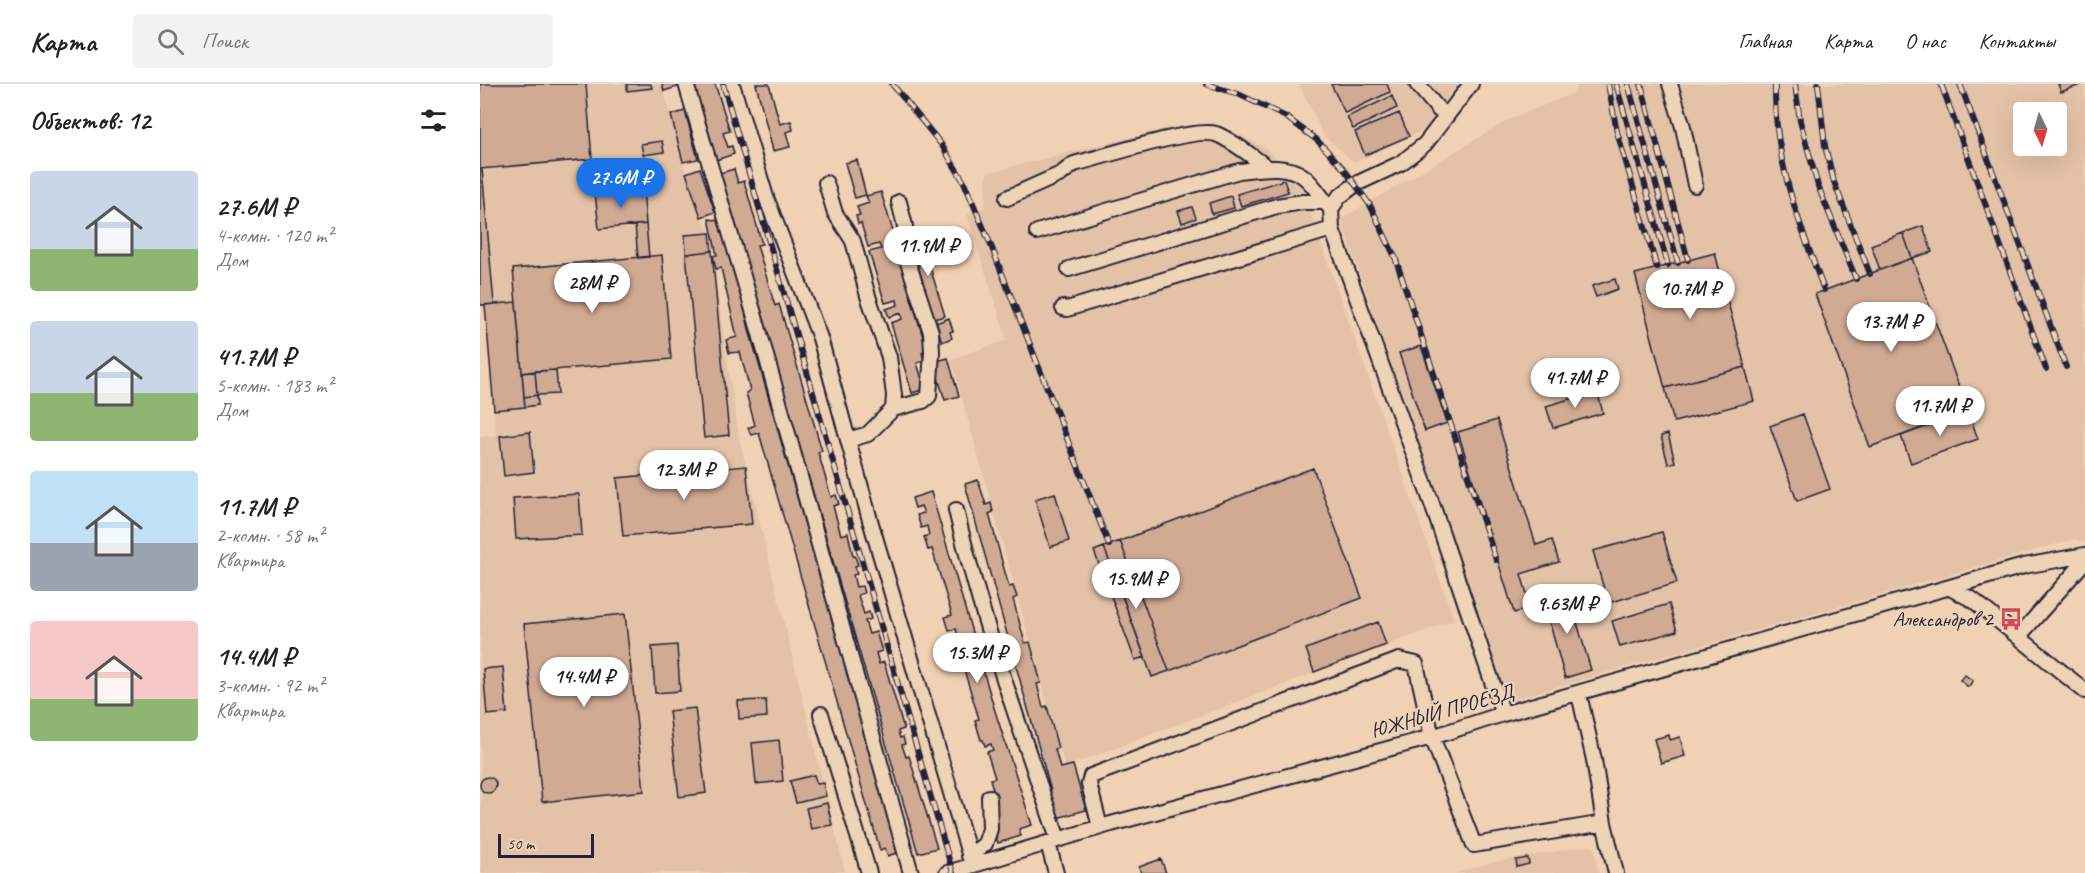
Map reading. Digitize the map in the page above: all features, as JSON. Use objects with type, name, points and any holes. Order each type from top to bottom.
[{"type":"street","points":[[686,84],[761,338],[911,873]]},
{"type":"street","points":[[732,84],[766,197],[820,338],[970,865]]},
{"type":"street","points":[[1417,84],[1439,110],[1448,114]]},
{"type":"street","points":[[1328,206],[1356,184],[1401,163],[1425,144],[1470,84]]},
{"type":"street","points":[[1670,84],[1683,127],[1695,185]]},
{"type":"street","points":[[1008,198],[1061,174],[1074,164],[1179,136],[1203,132],[1217,135],[1267,167]]},
{"type":"street","points":[[1037,232],[1239,171],[1267,167],[1288,169],[1303,176],[1328,206],[1332,229],[1432,504],[1503,714]]},
{"type":"street","points":[[826,183],[835,213],[853,241],[868,296],[889,357],[894,395],[893,409]]},
{"type":"street","points":[[848,440],[868,434],[893,409],[923,401],[929,396],[931,332],[905,253],[905,226],[898,202]]},
{"type":"street","points":[[1069,269],[1277,206],[1303,202],[1328,206]]},
{"type":"street","points":[[1063,308],[1067,309],[1332,229]]},
{"type":"street","points":[[956,510],[969,566],[1053,841],[1056,873]]},
{"type":"street","name":"ЮЖНЫЙ ПРОЕЗД","points":[[947,873],[1100,827],[1432,737],[1503,714],[2024,566],[2085,555]]},
{"type":"street","points":[[2019,636],[2085,561]]},
{"type":"street","points":[[1950,588],[1973,600],[2085,691]]},
{"type":"street","points":[[1100,827],[1089,784],[1091,776],[1399,660],[1416,664],[1432,737],[1474,845],[1604,823]]},
{"type":"street","points":[[1579,694],[1616,873]]},
{"type":"street","points":[[821,714],[869,873]]},
{"type":"street","points":[[970,865],[985,844],[990,829],[989,797]]},
{"type":"shaded area","points":[[480,84],[662,84],[686,173],[701,217],[710,232],[740,442],[845,871],[825,873],[481,873],[480,437],[496,435],[485,305],[480,305]]},
{"type":"shaded area","points":[[1299,84],[1457,85],[1424,130],[1354,162],[1324,136]]},
{"type":"shaded area","points":[[1578,84],[2085,84],[2085,543],[2075,539],[1507,701],[1341,219],[1512,118],[1574,93]]},
{"type":"shaded area","points":[[1215,124],[1266,148],[1301,186],[1454,620],[1065,767],[951,359],[1007,340],[967,214],[985,207],[987,173],[1172,127]]},
{"type":"shaded area","points":[[1588,846],[1594,847],[1599,873],[1455,873],[1494,862]]},
{"type":"building","points":[[480,84],[586,84],[592,159],[480,169]]},
{"type":"building","points":[[627,84],[651,84],[652,88],[627,91]]},
{"type":"building","points":[[662,84],[679,84],[680,86],[664,91]]},
{"type":"building","points":[[691,84],[715,84],[730,131],[723,133],[728,147],[732,146],[734,154],[716,160]]},
{"type":"building","points":[[756,84],[769,84],[780,124],[791,121],[793,130],[786,132],[790,147],[773,151]]},
{"type":"building","points":[[1331,84],[1387,84],[1390,92],[1345,113]]},
{"type":"building","points":[[2058,84],[2083,84],[2061,92]]},
{"type":"building","points":[[1392,96],[1397,108],[1353,129],[1347,117]]},
{"type":"building","points":[[685,111],[698,159],[683,162],[671,115]]},
{"type":"building","points":[[1399,113],[1409,136],[1365,155],[1355,132]]},
{"type":"building","points":[[662,141],[664,152],[643,155],[641,144]]},
{"type":"building","points":[[857,160],[866,195],[855,198],[845,163]]},
{"type":"building","points":[[700,168],[715,212],[701,217],[686,173]]},
{"type":"building","points":[[480,169],[482,169],[494,304],[480,305]]},
{"type":"building","points":[[734,169],[738,183],[744,181],[762,244],[757,245],[775,306],[779,304],[822,451],[818,452],[831,497],[836,495],[839,504],[833,506],[841,535],[848,533],[853,556],[858,565],[855,566],[857,574],[853,575],[856,587],[862,586],[864,593],[858,595],[864,614],[869,612],[871,619],[865,621],[869,634],[876,632],[882,651],[876,653],[879,664],[884,662],[904,729],[898,731],[900,738],[903,737],[905,744],[902,745],[906,757],[909,756],[937,848],[918,853],[720,173]]},
{"type":"building","points":[[1284,180],[1288,192],[1241,206],[1237,194]]},
{"type":"building","points":[[643,189],[646,224],[599,229],[595,193]]},
{"type":"building","points":[[881,192],[927,350],[922,352],[924,361],[917,363],[925,389],[912,393],[891,323],[902,319],[901,313],[889,317],[886,309],[898,305],[897,300],[885,303],[869,252],[881,249],[879,244],[868,247],[861,223],[858,224],[856,216],[860,215],[857,207],[869,203],[866,196]]},
{"type":"building","points":[[1231,196],[1234,208],[1212,214],[1209,203]]},
{"type":"building","points":[[1192,207],[1196,218],[1182,223],[1178,211]]},
{"type":"building","points":[[709,219],[723,221],[750,333],[899,852],[888,856],[885,848],[880,850],[759,433],[751,435],[748,428],[755,425],[746,393],[750,390],[740,352],[729,353],[726,340],[737,337],[721,268],[716,269],[713,256],[717,255]]},
{"type":"building","points":[[646,224],[649,257],[638,258],[635,225]]},
{"type":"building","points":[[1923,226],[1932,252],[1912,258],[1903,233]]},
{"type":"building","points":[[710,233],[712,251],[686,254],[685,235]]},
{"type":"building","points":[[1903,233],[1912,258],[1880,270],[1871,245]]},
{"type":"building","points":[[925,238],[932,263],[929,264],[945,316],[934,319],[911,243]]},
{"type":"building","points":[[712,251],[729,435],[704,438],[686,254]]},
{"type":"building","points":[[1715,253],[1745,367],[1665,388],[1635,274]]},
{"type":"building","points":[[662,255],[671,359],[522,373],[513,269]]},
{"type":"building","points":[[1912,258],[1968,411],[1870,447],[1815,294]]},
{"type":"building","points":[[1615,279],[1618,289],[1596,297],[1592,286]]},
{"type":"building","points":[[516,302],[525,407],[494,410],[485,305]]},
{"type":"building","points":[[949,318],[953,331],[950,332],[952,338],[942,342],[936,323]]},
{"type":"building","points":[[1421,346],[1447,423],[1425,431],[1399,353]]},
{"type":"building","points":[[948,358],[959,396],[945,400],[933,362]]},
{"type":"building","points":[[1745,367],[1754,401],[1674,422],[1665,388]]},
{"type":"building","points":[[556,370],[558,394],[537,395],[535,371]]},
{"type":"building","points":[[535,371],[537,395],[524,397],[522,373]]},
{"type":"building","points":[[1597,391],[1603,413],[1553,428],[1546,406]]},
{"type":"building","points":[[537,395],[538,405],[525,407],[524,397]]},
{"type":"building","points":[[1968,411],[1978,439],[1911,463],[1901,436]]},
{"type":"building","points":[[1803,414],[1830,489],[1797,501],[1770,426]]},
{"type":"building","points":[[1497,420],[1536,545],[1552,540],[1559,562],[1521,574],[1531,608],[1514,613],[1458,432]]},
{"type":"building","points":[[530,432],[534,472],[504,476],[500,436]]},
{"type":"building","points":[[1668,434],[1675,462],[1668,464],[1661,436]]},
{"type":"building","points":[[746,466],[752,524],[623,536],[617,478]]},
{"type":"building","points":[[1313,468],[1362,598],[1169,671],[1120,541]]},
{"type":"building","points":[[978,480],[986,505],[991,503],[993,512],[989,514],[1009,587],[1013,586],[1017,597],[1013,599],[1025,643],[1030,642],[1041,683],[1037,684],[1043,707],[1047,706],[1058,748],[1055,749],[1060,768],[1073,765],[1086,810],[1057,818],[965,484]]},
{"type":"building","points":[[931,492],[995,711],[1032,825],[1019,829],[1021,836],[998,843],[994,829],[997,803],[990,779],[995,778],[987,752],[993,750],[991,744],[985,746],[981,740],[975,720],[979,719],[958,650],[956,651],[953,643],[956,643],[954,637],[958,636],[956,629],[949,630],[945,617],[952,615],[932,549],[928,550],[924,537],[929,535],[927,526],[921,528],[917,515],[924,513],[921,506],[915,508],[912,498]]},
{"type":"building","points":[[1055,493],[1069,541],[1050,547],[1035,499]]},
{"type":"building","points":[[579,494],[582,535],[516,539],[513,498]]},
{"type":"building","points":[[1662,532],[1677,583],[1608,603],[1593,551]]},
{"type":"building","points":[[1120,541],[1169,671],[1152,677],[1104,547]]},
{"type":"building","points":[[1104,547],[1145,657],[1135,660],[1094,551]]},
{"type":"building","points":[[1568,592],[1591,670],[1565,678],[1543,599]]},
{"type":"building","points":[[1669,604],[1677,631],[1620,647],[1612,621]]},
{"type":"building","points":[[625,614],[644,791],[542,802],[524,624]]},
{"type":"building","points":[[1378,622],[1386,645],[1314,672],[1306,649]]},
{"type":"building","points":[[677,645],[680,691],[655,693],[652,647]]},
{"type":"building","points":[[503,667],[507,713],[487,715],[483,669]]},
{"type":"building","points":[[1965,675],[1973,681],[1968,687],[1960,680]]},
{"type":"building","points":[[766,700],[767,717],[739,719],[738,701]]},
{"type":"building","points":[[695,708],[706,793],[679,797],[669,711]]},
{"type":"building","points":[[1669,735],[1670,740],[1680,737],[1685,756],[1661,763],[1654,739]]},
{"type":"building","points":[[779,740],[783,781],[756,784],[752,743]]},
{"type":"building","points":[[814,775],[817,784],[823,783],[826,796],[796,803],[790,781]]},
{"type":"building","points":[[488,777],[494,779],[496,785],[494,791],[488,793],[482,791],[480,785],[482,779]]},
{"type":"building","points":[[827,803],[832,825],[811,829],[806,808]]},
{"type":"building","points":[[1528,858],[1529,864],[1517,867],[1516,860]]},
{"type":"building","points":[[1161,859],[1166,873],[1141,873],[1139,867]]},
{"type":"railway","points":[[723,84],[953,873]]},
{"type":"railway","points":[[892,84],[941,144],[964,182],[1109,545]]},
{"type":"railway","points":[[1206,84],[1238,94],[1286,117],[1317,140],[1344,169],[1370,205],[1395,257],[1496,560]]},
{"type":"railway","points":[[1608,84],[1617,132],[1657,268]]},
{"type":"railway","points":[[1616,84],[1668,265]]},
{"type":"railway","points":[[1628,84],[1678,263]]},
{"type":"railway","points":[[1641,84],[1688,260]]},
{"type":"railway","points":[[1775,84],[1778,138],[1789,190],[1824,290]]},
{"type":"railway","points":[[1795,84],[1800,121],[1818,186],[1856,279]]},
{"type":"railway","points":[[1818,84],[1825,146],[1834,182],[1870,274]]},
{"type":"railway","points":[[1941,84],[2046,369]]},
{"type":"railway","points":[[1960,84],[2066,367]]},
{"type":"place","name":"Александров 2","points":[[2011,619]]}]
